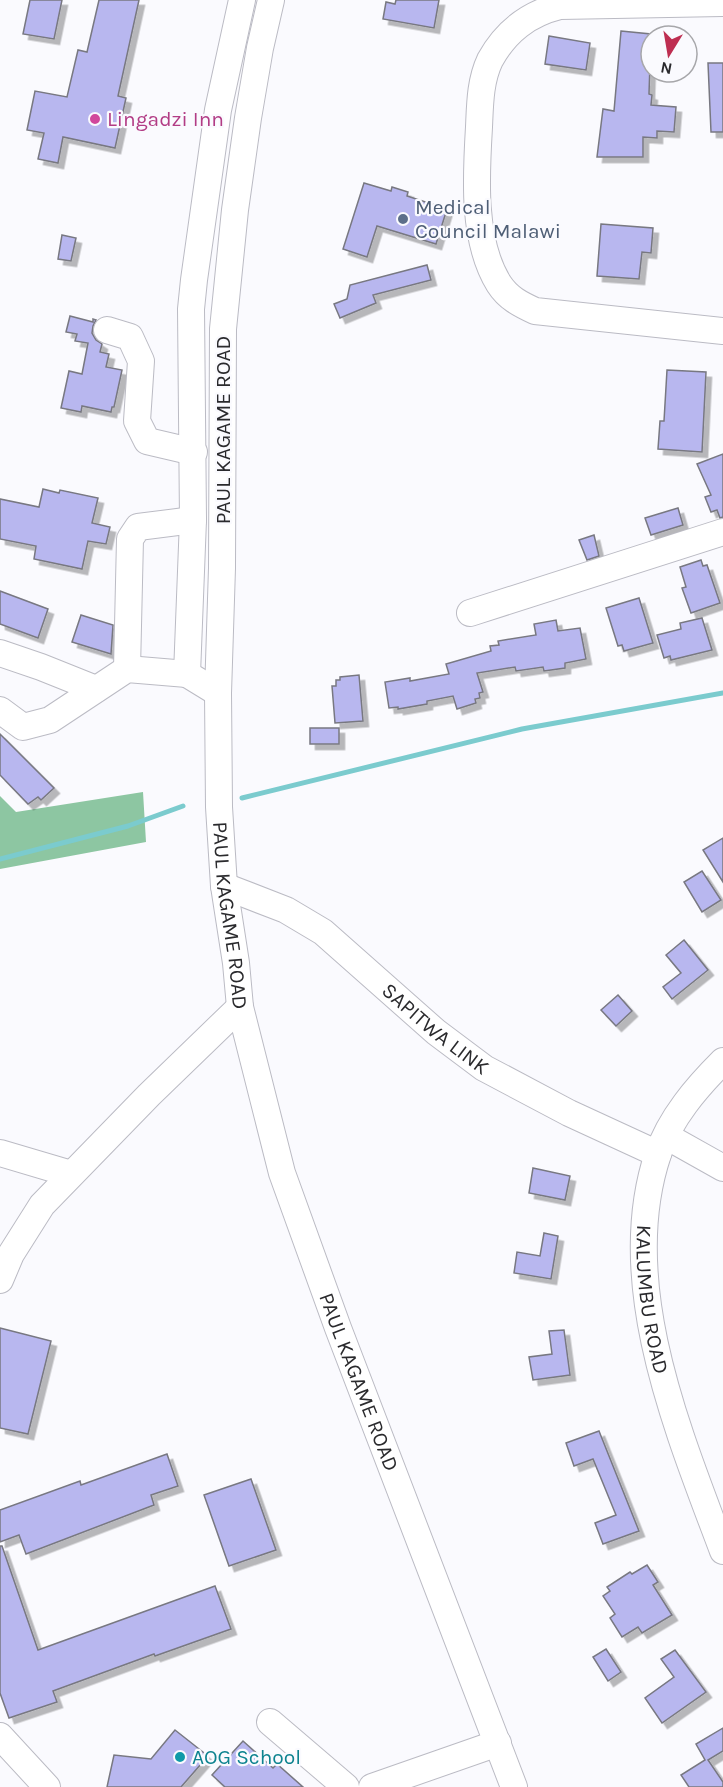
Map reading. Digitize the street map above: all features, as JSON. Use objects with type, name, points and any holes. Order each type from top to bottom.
[{"type":"street","points":[[187,674],[194,452],[191,309],[218,110],[242,0]]},
{"type":"street","name":"PAUL KAGAME ROAD","points":[[271,0],[248,118],[223,328],[222,568],[218,693],[219,807],[224,886],[236,963],[240,1007],[282,1173],[342,1339],[514,1787]]},
{"type":"street","points":[[723,3],[560,6],[540,11],[526,18],[501,44],[490,60],[484,78],[480,98],[476,172],[479,223],[487,256],[498,283],[507,295],[519,304],[535,311],[723,332]]},
{"type":"street","points":[[107,330],[129,337],[141,361],[137,421],[147,441],[194,452]]},
{"type":"street","points":[[127,669],[130,539],[138,527],[193,520]]},
{"type":"street","points":[[470,613],[723,532]]},
{"type":"street","points":[[0,653],[96,689]]},
{"type":"street","points":[[0,710],[23,727],[50,720],[127,669],[187,674],[218,693]]},
{"type":"street","name":"SAPITWA LINK","points":[[224,886],[286,910],[322,932],[436,1032],[484,1068],[569,1113],[723,1168]]},
{"type":"street","points":[[0,1280],[11,1254],[42,1205],[149,1095],[240,1007]]},
{"type":"street","name":"KALUMBU ROAD","points":[[723,1061],[680,1111],[662,1145],[650,1189],[644,1235],[647,1294],[659,1357],[677,1422],[723,1551]]},
{"type":"street","points":[[0,1153],[71,1174]]},
{"type":"street","points":[[270,1722],[346,1787]]},
{"type":"street","points":[[0,1736],[48,1787]]},
{"type":"street","points":[[372,1787],[498,1743]]},
{"type":"green space","points":[[143,792],[146,842],[0,869],[0,796],[16,812]]},
{"type":"building","points":[[30,0],[62,0],[54,39],[23,34]]},
{"type":"building","points":[[99,0],[139,0],[118,96],[126,98],[115,148],[63,137],[58,163],[38,159],[44,133],[27,130],[35,91],[67,97],[78,50],[87,52]]},
{"type":"building","points":[[396,0],[439,0],[434,28],[383,19],[386,2],[395,4]]},
{"type":"building","points":[[621,31],[639,33],[639,84],[649,84],[651,105],[676,107],[674,132],[657,131],[657,138],[643,137],[643,157],[597,157],[603,109],[614,111]]},
{"type":"building","points":[[549,36],[590,43],[586,70],[545,64]]},
{"type":"building","points":[[708,63],[723,63],[723,132],[711,132]]},
{"type":"building","points":[[364,183],[391,191],[392,187],[408,192],[407,196],[447,209],[436,244],[377,226],[367,257],[343,249]]},
{"type":"building","points":[[601,224],[653,228],[651,253],[642,252],[639,279],[597,276]]},
{"type":"building","points":[[62,235],[76,238],[71,261],[58,259]]},
{"type":"building","points":[[427,265],[431,280],[373,295],[376,303],[340,318],[334,304],[347,299],[350,285]]},
{"type":"building","points":[[70,316],[93,322],[93,319],[96,320],[92,333],[102,344],[100,352],[109,354],[106,367],[122,370],[111,412],[82,406],[81,412],[61,408],[69,371],[82,374],[88,343],[75,341],[77,334],[66,332]]},
{"type":"building","points":[[667,370],[706,372],[702,452],[658,449],[660,421],[664,421]]},
{"type":"building","points":[[723,454],[723,517],[720,518],[717,510],[711,512],[705,497],[711,495],[697,464]]},
{"type":"building","points":[[43,489],[98,498],[92,523],[110,527],[106,544],[88,541],[82,569],[34,559],[36,546],[0,539],[0,499],[39,507]]},
{"type":"building","points":[[678,508],[683,525],[651,535],[645,518]]},
{"type":"building","points":[[594,535],[599,556],[587,560],[579,540]]},
{"type":"building","points":[[701,560],[703,566],[707,565],[720,603],[691,613],[682,588],[686,587],[680,567]]},
{"type":"building","points":[[0,591],[48,609],[38,638],[0,624]]},
{"type":"building","points":[[639,598],[653,643],[624,651],[622,645],[618,646],[606,608]]},
{"type":"building","points":[[81,615],[113,625],[111,654],[72,642]]},
{"type":"building","points":[[702,618],[712,650],[671,660],[670,656],[664,658],[657,635],[681,629],[680,623]]},
{"type":"building","points":[[556,620],[558,631],[580,628],[586,659],[565,663],[565,668],[544,671],[543,667],[516,671],[515,667],[477,673],[483,692],[479,693],[480,698],[475,699],[476,703],[457,709],[453,696],[427,701],[427,704],[398,709],[398,707],[389,708],[385,682],[410,678],[410,681],[449,674],[446,664],[491,651],[490,646],[499,645],[498,641],[536,635],[534,624]]},
{"type":"building","points":[[359,675],[363,721],[335,723],[332,686],[336,686],[336,680],[340,680],[340,677]]},
{"type":"building","points":[[310,728],[339,728],[339,744],[310,744]]},
{"type":"building","points":[[0,734],[54,788],[41,800],[38,797],[28,804],[0,775]]},
{"type":"building","points":[[723,838],[723,882],[703,850]]},
{"type":"building","points":[[702,871],[721,900],[702,912],[684,882]]},
{"type":"building","points":[[684,940],[708,970],[672,999],[663,987],[681,973],[666,955]]},
{"type":"building","points":[[618,995],[632,1011],[616,1026],[601,1010]]},
{"type":"building","points":[[533,1168],[570,1176],[565,1200],[529,1193]]},
{"type":"building","points":[[544,1233],[558,1236],[551,1279],[514,1273],[517,1252],[540,1256]]},
{"type":"building","points":[[0,1328],[51,1341],[28,1434],[0,1428]]},
{"type":"building","points":[[564,1330],[570,1375],[533,1380],[529,1357],[552,1354],[549,1331]]},
{"type":"building","points":[[599,1431],[639,1531],[603,1544],[595,1523],[616,1515],[593,1459],[574,1466],[566,1443]]},
{"type":"building","points":[[167,1454],[178,1486],[151,1495],[154,1505],[26,1554],[19,1535],[0,1542],[0,1510],[80,1481],[81,1485]]},
{"type":"building","points":[[251,1479],[276,1550],[229,1566],[204,1495]]},
{"type":"building","points":[[0,1546],[2,1546],[38,1650],[215,1586],[231,1629],[53,1691],[57,1702],[9,1718],[0,1693]]},
{"type":"building","points":[[647,1565],[658,1582],[653,1585],[672,1615],[642,1633],[638,1627],[622,1637],[610,1618],[615,1614],[603,1596],[610,1591],[607,1587],[630,1572],[632,1574]]},
{"type":"building","points":[[606,1649],[621,1672],[608,1681],[593,1657]]},
{"type":"building","points":[[675,1650],[706,1692],[662,1723],[645,1698],[674,1677],[661,1659]]},
{"type":"building","points":[[723,1728],[723,1751],[708,1760],[723,1782],[723,1787],[689,1787],[681,1775],[705,1760],[696,1744]]},
{"type":"building","name":"AOG School","points":[[175,1730],[208,1756],[181,1787],[107,1787],[114,1755],[151,1759]]},
{"type":"building","name":"AOG School","points":[[243,1741],[273,1768],[277,1764],[303,1787],[225,1787],[212,1775]]},
{"type":"waterway","points":[[242,798],[522,729],[723,693]]},
{"type":"waterway","points":[[0,859],[128,826],[183,806]]},
{"type":"place","name":"Lingadzi Inn","points":[[95,119]]},
{"type":"place","name":"Medical Council Malawi","points":[[403,219]]},
{"type":"place","name":"AOG School","points":[[180,1757]]}]
